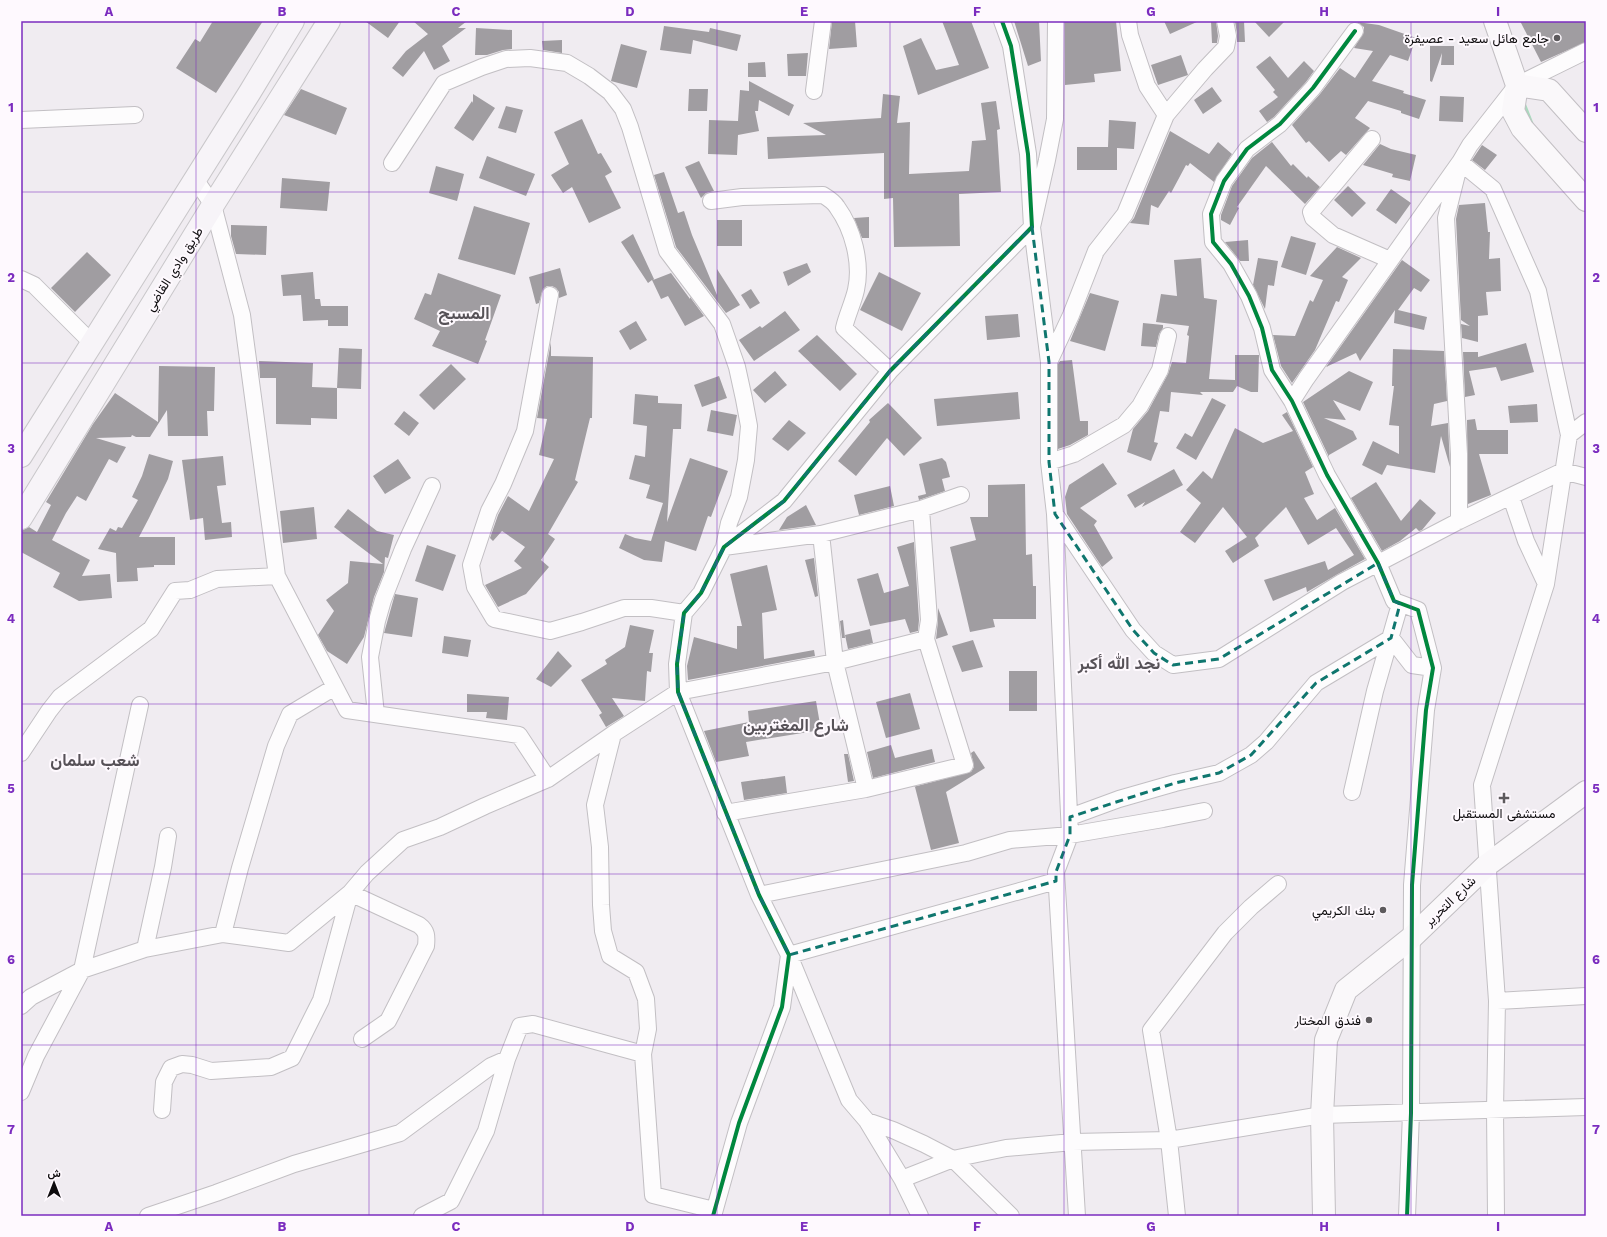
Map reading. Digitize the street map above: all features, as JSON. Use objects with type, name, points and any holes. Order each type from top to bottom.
[{"type":"main road","points":[[21,456],[293,21]]},
{"type":"main road","name":"طريق وادي القاضي","points":[[21,518],[213,205],[329,21]]},
{"type":"main road","points":[[1495,21],[1517,85],[1513,111],[1522,128],[1586,200]]},
{"type":"main road","points":[[1517,85],[1549,90],[1586,131]]},
{"type":"main road","name":"شارع التحرير","points":[[1324,1216],[1322,1115],[1326,1040],[1346,990],[1411,938],[1487,865],[1586,792]]},
{"type":"street","points":[[814,91],[823,21]]},
{"type":"street","points":[[1002,21],[1011,46],[1028,154],[1032,227],[1049,362],[1049,462],[1055,514],[1070,818],[1070,835],[1056,872],[1056,881],[1077,1216]]},
{"type":"street","points":[[724,547],[784,500],[890,371],[1032,227],[1055,119],[1056,21]]},
{"type":"street","points":[[1128,21],[1130,34],[1147,86],[1166,115]]},
{"type":"street","points":[[1049,362],[1071,315],[1096,251],[1125,214],[1166,115],[1226,47],[1228,36],[1225,21]]},
{"type":"street","points":[[1356,31],[1313,88],[1280,124],[1247,149],[1224,181],[1211,214],[1213,242],[1230,264],[1249,296],[1262,328],[1272,370],[1292,401],[1327,475],[1378,563],[1394,601],[1418,610],[1432,668],[1423,742],[1412,885],[1411,1113],[1407,1216]]},
{"type":"street","points":[[1292,401],[1460,162],[1470,145],[1517,85],[1586,51]]},
{"type":"street","points":[[392,163],[444,83],[482,67],[506,59],[530,58],[567,63],[589,76],[610,92],[623,109],[630,127],[667,251],[722,324],[737,367],[749,426],[746,460],[739,497],[729,523],[724,547],[701,593],[684,613],[677,664],[678,692],[759,895],[789,955],[849,1100],[867,1122],[902,1179],[920,1216]]},
{"type":"street","points":[[21,120],[135,115]]},
{"type":"street","points":[[1372,139],[1312,212],[1313,218],[1333,235],[1390,260]]},
{"type":"street","points":[[1460,162],[1493,189],[1538,290],[1569,435],[1546,584],[1482,785],[1497,1000],[1495,1110],[1496,1216]]},
{"type":"street","points":[[1459,521],[1459,454],[1446,218],[1460,162]]},
{"type":"street","points":[[195,179],[213,205],[242,315],[277,576],[347,710],[519,735],[548,779]]},
{"type":"street","points":[[711,200],[823,195],[837,205],[847,224],[856,252],[859,273],[856,290],[844,328],[890,371]]},
{"type":"street","points":[[21,279],[34,285],[92,343]]},
{"type":"street","points":[[550,294],[525,431],[502,484],[488,511],[471,565],[475,587],[494,619],[550,631],[624,608],[651,608],[684,613]]},
{"type":"street","points":[[1049,462],[1074,454],[1124,425],[1140,406],[1160,370],[1168,336]]},
{"type":"street","points":[[1569,435],[1586,422]]},
{"type":"street","points":[[1055,514],[1133,630],[1154,653],[1173,665],[1219,659],[1342,582],[1459,521],[1564,471],[1586,477]]},
{"type":"street","points":[[376,714],[370,657],[377,622],[383,600],[402,549],[432,486]]},
{"type":"street","points":[[724,547],[822,534],[921,509],[961,495]]},
{"type":"street","points":[[1511,497],[1526,541],[1546,584]]},
{"type":"street","points":[[725,813],[866,789],[965,765],[926,639],[929,620],[921,509]]},
{"type":"street","points":[[822,534],[835,662],[866,789]]},
{"type":"street","points":[[21,753],[48,711],[60,697],[150,629],[175,591],[190,590],[217,579],[277,576]]},
{"type":"street","points":[[1352,792],[1374,691],[1400,604]]},
{"type":"street","points":[[1070,818],[1119,799],[1175,783],[1219,773],[1245,759],[1266,742],[1316,683],[1391,638]]},
{"type":"street","points":[[1391,638],[1412,665],[1432,668]]},
{"type":"street","points":[[21,1006],[31,997],[82,970],[145,949],[223,934],[289,943],[350,893],[367,874],[404,840],[440,827],[548,779],[613,734],[678,692],[835,662],[926,639]]},
{"type":"street","points":[[223,934],[240,868],[276,746],[290,714],[335,687]]},
{"type":"street","points":[[21,1092],[36,1056],[82,970],[140,705]]},
{"type":"street","points":[[613,734],[595,805],[600,848],[603,931],[610,956],[636,972],[646,999],[648,1029],[643,1054],[653,1195],[713,1213],[739,1123],[782,1007],[789,955]]},
{"type":"street","points":[[759,895],[966,853],[1010,840],[1070,835],[1204,811]]},
{"type":"street","points":[[145,949],[163,867],[168,836]]},
{"type":"street","points":[[789,955],[1056,881]]},
{"type":"street","points":[[1177,1216],[1169,1140],[1151,1030],[1226,934],[1251,908],[1278,884]]},
{"type":"street","points":[[350,893],[419,925],[425,930],[427,938],[426,946],[388,1021],[362,1039]]},
{"type":"street","points":[[162,1110],[164,1082],[171,1068],[182,1064],[192,1065],[211,1071],[271,1067],[292,1058],[321,1000],[350,893]]},
{"type":"street","points":[[1497,1000],[1586,996]]},
{"type":"street","points":[[422,1216],[451,1201],[486,1131],[507,1059],[520,1026],[533,1024],[643,1054]]},
{"type":"street","points":[[148,1216],[294,1164],[400,1133],[491,1066],[507,1059]]},
{"type":"street","points":[[902,1179],[953,1159],[1006,1148],[1072,1142],[1169,1140],[1322,1115],[1586,1107]]},
{"type":"street","points":[[867,1122],[892,1130],[953,1159],[1011,1216]]},
{"type":"highlighted area","points":[[1032,227],[1049,362],[1049,462],[1055,514],[1133,630],[1154,653],[1173,665],[1219,659],[1378,563],[1394,601],[1400,604],[1391,638],[1316,683],[1251,755],[1219,773],[1175,783],[1070,817],[1070,835],[1056,872],[1056,881],[789,955],[759,895],[678,692],[677,664],[684,613],[701,593],[724,547],[784,501],[890,371]]},
{"type":"building","points":[[213,21],[263,21],[216,93],[176,68],[195,39],[200,42]]},
{"type":"building","points":[[365,21],[400,21],[388,38]]},
{"type":"building","points":[[413,21],[467,21],[458,28],[466,28],[442,46],[450,61],[434,70],[424,51],[403,77],[392,68],[406,51],[428,34]]},
{"type":"building","points":[[832,21],[855,21],[857,47],[829,49]]},
{"type":"building","points":[[942,21],[971,21],[989,68],[918,95],[903,46],[921,38],[936,70],[959,65]]},
{"type":"building","points":[[1014,21],[1039,21],[1041,61],[1028,66]]},
{"type":"building","points":[[1065,21],[1116,21],[1121,71],[1094,74],[1095,82],[1065,85]]},
{"type":"building","points":[[1164,21],[1199,21],[1170,34]]},
{"type":"building","points":[[1211,21],[1216,21],[1218,36],[1217,43],[1212,43]]},
{"type":"building","points":[[1235,21],[1244,21],[1245,42],[1237,42]]},
{"type":"building","points":[[1254,21],[1285,21],[1269,37]]},
{"type":"building","name":"جامع هائل سعيد - عصيفرة","points":[[1520,21],[1586,21],[1586,42],[1541,62]]},
{"type":"building","points":[[1357,22],[1379,25],[1416,38],[1408,61],[1390,55],[1372,81],[1426,100],[1419,119],[1401,113],[1401,111],[1368,101],[1355,118],[1370,128],[1346,155],[1341,151],[1329,162],[1309,141],[1306,143],[1292,125],[1320,94],[1340,68],[1355,78],[1373,51],[1354,48],[1364,32],[1364,27]]},
{"type":"building","points":[[664,26],[709,32],[710,28],[741,35],[737,51],[693,40],[691,54],[660,50]]},
{"type":"building","points":[[476,28],[512,30],[512,49],[487,55],[475,55]]},
{"type":"building","points":[[562,40],[562,53],[543,50],[542,41]]},
{"type":"building","points":[[621,44],[647,51],[637,88],[611,81]]},
{"type":"building","points":[[1430,46],[1454,46],[1454,65],[1441,65],[1442,53],[1432,82],[1430,81]]},
{"type":"building","points":[[808,53],[806,76],[788,76],[787,54]]},
{"type":"building","points":[[1181,55],[1188,75],[1158,85],[1151,65]]},
{"type":"building","points":[[1270,56],[1288,78],[1304,61],[1314,71],[1274,117],[1267,122],[1259,111],[1278,97],[1273,92],[1275,90],[1256,67]]},
{"type":"building","points":[[765,62],[766,77],[748,77],[748,63]]},
{"type":"building","points":[[749,81],[794,105],[789,116],[759,100],[758,111],[755,111],[759,131],[738,135],[737,155],[708,154],[709,120],[738,121],[740,90],[749,91]]},
{"type":"building","points":[[1212,87],[1222,101],[1203,114],[1194,100]]},
{"type":"building","points":[[301,89],[347,108],[336,135],[284,115]]},
{"type":"building","points":[[689,89],[708,89],[707,111],[688,111]]},
{"type":"building","points":[[473,94],[495,108],[473,141],[454,128],[472,101],[473,103]]},
{"type":"building","points":[[883,94],[900,96],[897,123],[910,122],[909,174],[969,171],[972,141],[986,140],[981,103],[996,101],[1000,129],[997,130],[1001,192],[959,194],[960,246],[894,247],[893,198],[884,199],[884,153],[768,159],[767,137],[826,135],[803,123],[881,118]]},
{"type":"building","points":[[1440,96],[1464,97],[1463,122],[1439,121]]},
{"type":"building","points":[[506,106],[523,110],[516,133],[498,128]]},
{"type":"building","points":[[582,119],[598,154],[601,153],[612,172],[605,176],[621,208],[589,223],[572,187],[563,193],[551,175],[569,164],[554,132]]},
{"type":"building","points":[[1109,120],[1136,122],[1134,149],[1117,148],[1117,170],[1077,170],[1077,147],[1108,147]]},
{"type":"building","points":[[1170,131],[1209,154],[1218,142],[1232,154],[1214,182],[1190,163],[1188,166],[1186,165],[1171,193],[1169,191],[1158,208],[1151,205],[1149,225],[1130,223],[1134,218]]},
{"type":"building","points":[[1272,142],[1291,166],[1293,164],[1307,178],[1308,176],[1320,187],[1305,204],[1266,166],[1237,207],[1239,208],[1230,225],[1221,220],[1221,215],[1232,186],[1252,158]]},
{"type":"building","points":[[1380,144],[1391,149],[1416,155],[1410,181],[1392,177],[1393,174],[1363,165]]},
{"type":"building","points":[[1482,145],[1497,155],[1485,170],[1472,160]]},
{"type":"building","points":[[487,156],[535,174],[526,196],[479,178]]},
{"type":"building","points":[[699,161],[714,191],[706,193],[701,198],[685,167]]},
{"type":"building","points":[[436,166],[464,174],[457,201],[429,193]]},
{"type":"building","points":[[664,172],[678,213],[684,211],[692,235],[717,295],[717,269],[740,305],[726,313],[676,247],[654,175]]},
{"type":"building","points":[[282,178],[330,182],[327,211],[280,208]]},
{"type":"building","points":[[1348,186],[1366,203],[1352,217],[1334,200]]},
{"type":"building","points":[[1391,189],[1411,203],[1396,224],[1376,210]]},
{"type":"building","points":[[1485,203],[1488,232],[1490,232],[1489,259],[1500,258],[1501,291],[1486,292],[1488,315],[1478,316],[1478,342],[1462,338],[1461,324],[1470,326],[1461,320],[1456,219],[1459,205]]},
{"type":"building","points":[[474,206],[530,223],[515,275],[458,259]]},
{"type":"building","points":[[869,217],[869,238],[862,238],[854,218]]},
{"type":"building","points":[[717,220],[742,220],[742,246],[717,246]]},
{"type":"building","points":[[231,225],[267,226],[266,255],[236,254],[231,236]]},
{"type":"building","points":[[633,234],[654,279],[653,280],[671,273],[704,316],[685,326],[668,296],[661,299],[652,280],[648,283],[621,242]]},
{"type":"building","points":[[1291,236],[1316,243],[1306,275],[1281,267]]},
{"type":"building","points":[[1248,240],[1249,261],[1240,261],[1225,242]]},
{"type":"building","points":[[1337,247],[1361,258],[1342,277],[1348,280],[1339,302],[1336,301],[1315,350],[1292,383],[1281,366],[1273,335],[1295,336],[1310,300],[1313,302],[1323,280],[1310,276]]},
{"type":"building","points":[[87,252],[111,275],[75,312],[51,288]]},
{"type":"building","points":[[1201,258],[1204,298],[1217,300],[1209,379],[1235,380],[1235,355],[1259,355],[1258,392],[1251,392],[1237,386],[1233,392],[1200,392],[1203,395],[1171,392],[1169,412],[1160,411],[1154,442],[1158,443],[1151,461],[1127,452],[1133,429],[1148,411],[1168,374],[1172,362],[1186,363],[1189,336],[1187,335],[1189,326],[1156,322],[1161,294],[1177,296],[1174,260]]},
{"type":"building","points":[[1258,258],[1278,261],[1274,286],[1268,285],[1265,309],[1253,285]]},
{"type":"building","points":[[1402,260],[1430,280],[1421,292],[1414,288],[1398,310],[1427,317],[1424,330],[1394,323],[1395,310],[1360,361],[1356,353],[1326,367]]},
{"type":"building","points":[[807,263],[811,272],[788,286],[783,272]]},
{"type":"building","points":[[560,268],[567,295],[559,298],[559,292],[556,288],[547,286],[543,289],[539,303],[536,304],[529,277]]},
{"type":"building","points":[[313,272],[315,299],[320,299],[321,306],[348,306],[348,326],[328,326],[328,320],[303,321],[301,295],[283,296],[281,275]]},
{"type":"building","points":[[879,272],[921,293],[902,331],[860,310]]},
{"type":"building","points":[[438,273],[501,295],[485,340],[487,341],[478,364],[432,346],[440,331],[414,319],[425,293],[431,295]]},
{"type":"building","points":[[751,289],[760,303],[750,309],[741,295]]},
{"type":"building","points":[[1090,293],[1119,301],[1105,351],[1070,341]]},
{"type":"building","points":[[785,311],[800,330],[754,361],[739,340],[760,326],[762,328]]},
{"type":"building","points":[[1018,314],[1020,337],[987,340],[985,316]]},
{"type":"building","points":[[636,321],[647,340],[630,350],[619,331]]},
{"type":"building","points":[[1143,323],[1163,325],[1156,347],[1141,346]]},
{"type":"building","points":[[817,335],[857,374],[840,391],[798,351]]},
{"type":"building","points":[[551,342],[551,356],[593,357],[592,418],[590,418],[575,480],[578,482],[548,534],[555,539],[541,560],[549,567],[526,594],[498,607],[485,585],[522,568],[514,561],[525,547],[502,531],[493,541],[490,538],[498,515],[508,496],[529,511],[554,459],[539,455],[547,419],[537,418]]},
{"type":"building","points":[[1526,343],[1534,372],[1501,381],[1496,367],[1469,371],[1475,395],[1465,397],[1463,352],[1478,352],[1478,357]]},
{"type":"building","points":[[339,348],[362,349],[361,389],[337,388]]},
{"type":"building","points":[[1393,349],[1444,351],[1447,401],[1434,404],[1431,426],[1448,423],[1450,467],[1441,436],[1435,473],[1387,465],[1382,475],[1362,465],[1373,441],[1399,454],[1399,426],[1389,425],[1394,386],[1392,386]]},
{"type":"building","points":[[1072,360],[1080,421],[1088,421],[1088,435],[1070,445],[1058,449],[1058,364],[1060,361]]},
{"type":"building","points":[[259,361],[313,363],[312,387],[337,388],[337,419],[311,418],[311,425],[276,424],[276,378],[260,378]]},
{"type":"building","points":[[451,364],[466,379],[434,410],[419,395]]},
{"type":"building","points":[[159,366],[215,367],[214,411],[207,411],[208,436],[168,436],[167,410],[150,437],[136,437],[132,435],[131,437],[96,438],[126,447],[117,463],[109,459],[86,501],[77,496],[52,540],[90,560],[82,576],[110,574],[112,598],[79,601],[53,587],[60,573],[21,552],[21,531],[29,527],[37,532],[51,505],[46,502],[93,424],[115,393],[158,422]]},
{"type":"building","points":[[775,371],[787,385],[765,403],[753,390]]},
{"type":"building","points":[[1349,371],[1373,382],[1360,411],[1333,400],[1346,420],[1324,418],[1353,431],[1357,439],[1329,455],[1329,457],[1303,402]]},
{"type":"building","points":[[719,376],[727,398],[702,407],[694,385]]},
{"type":"building","points":[[1018,392],[1020,419],[937,426],[934,399]]},
{"type":"building","points":[[635,394],[658,396],[658,403],[682,404],[681,429],[673,429],[667,522],[690,458],[728,471],[711,517],[708,516],[696,551],[665,541],[662,562],[644,560],[619,548],[625,534],[635,538],[651,541],[663,503],[646,498],[650,485],[629,479],[635,455],[645,457],[647,426],[633,424]]},
{"type":"building","points":[[1212,398],[1226,405],[1196,460],[1176,448],[1185,433],[1192,437]]},
{"type":"building","points":[[888,403],[922,438],[904,456],[887,438],[856,476],[838,461],[870,422],[869,420]]},
{"type":"building","points":[[1537,404],[1538,422],[1510,423],[1508,406]]},
{"type":"building","points":[[711,410],[737,415],[733,436],[707,431]]},
{"type":"building","points":[[404,411],[419,423],[409,436],[394,424]]},
{"type":"building","points":[[1287,412],[1313,467],[1305,472],[1314,494],[1304,498],[1317,520],[1335,508],[1365,559],[1307,592],[1306,587],[1273,601],[1264,580],[1325,561],[1328,570],[1354,555],[1336,528],[1308,545],[1286,507],[1255,538],[1259,546],[1233,563],[1225,551],[1247,537],[1223,507],[1195,543],[1180,532],[1201,503],[1186,490],[1203,471],[1212,479],[1235,428],[1263,443],[1293,431],[1282,415]]},
{"type":"building","points":[[1475,419],[1477,430],[1508,430],[1508,454],[1479,454],[1491,495],[1468,504],[1467,420]]},
{"type":"building","points":[[789,420],[806,433],[788,451],[772,439]]},
{"type":"building","points":[[149,454],[173,461],[168,479],[139,537],[175,537],[175,565],[154,565],[154,567],[137,568],[138,581],[117,582],[116,553],[98,549],[110,528],[116,531],[118,527],[122,528],[138,500],[132,497],[142,476]]},
{"type":"building","points":[[223,456],[226,485],[217,486],[222,523],[231,522],[232,537],[205,540],[203,518],[190,520],[182,460]]},
{"type":"building","points":[[942,458],[946,462],[950,477],[942,479],[945,491],[919,500],[918,496],[926,494],[919,464]]},
{"type":"building","points":[[398,459],[411,478],[385,494],[373,476]]},
{"type":"building","points":[[1103,463],[1117,484],[1080,508],[1097,521],[1094,525],[1113,558],[1102,567],[1067,514],[1065,497],[1069,485]]},
{"type":"building","points":[[1174,469],[1183,485],[1142,507],[1145,502],[1135,508],[1127,495]]},
{"type":"building","points":[[1376,482],[1401,521],[1420,499],[1436,513],[1422,530],[1419,531],[1416,528],[1400,541],[1382,551],[1351,498]]},
{"type":"building","points":[[1025,484],[1026,555],[1032,554],[1033,586],[1036,586],[1036,619],[993,619],[995,627],[970,632],[950,547],[976,540],[970,517],[988,517],[988,485]]},
{"type":"building","points":[[890,486],[894,506],[859,515],[854,495]]},
{"type":"building","points":[[806,505],[816,525],[779,530],[787,517]]},
{"type":"building","points":[[314,507],[317,539],[283,543],[280,511]]},
{"type":"building","points":[[348,509],[377,531],[394,535],[388,558],[385,557],[384,572],[374,597],[364,637],[347,664],[327,651],[318,635],[334,611],[326,600],[348,583],[350,561],[383,564],[334,527]]},
{"type":"building","points":[[914,542],[919,620],[918,631],[910,633],[905,619],[870,626],[857,579],[878,573],[884,593],[909,586],[897,547]]},
{"type":"building","points":[[427,545],[456,555],[443,591],[415,581]]},
{"type":"building","points":[[814,558],[818,596],[815,597],[805,560]]},
{"type":"building","points":[[767,565],[777,610],[762,613],[764,659],[814,650],[815,656],[688,680],[687,666],[694,637],[737,649],[737,626],[742,626],[730,574]]},
{"type":"building","points":[[395,594],[418,598],[412,637],[384,633]]},
{"type":"building","points":[[938,608],[948,635],[936,639],[938,621]]},
{"type":"building","points":[[843,620],[845,638],[842,638],[840,621]]},
{"type":"building","points":[[630,625],[654,630],[649,653],[653,653],[651,672],[647,671],[645,701],[612,698],[624,716],[606,727],[599,715],[602,713],[581,680],[607,664],[605,660],[625,647]]},
{"type":"building","points":[[870,629],[873,643],[848,649],[845,635]]},
{"type":"building","points":[[444,636],[471,640],[468,657],[442,653]]},
{"type":"building","points":[[973,640],[983,667],[962,672],[952,646]]},
{"type":"building","points":[[558,651],[572,666],[551,687],[536,679]]},
{"type":"building","points":[[1009,671],[1037,671],[1037,711],[1009,711]]},
{"type":"building","points":[[910,693],[920,729],[886,738],[876,702]]},
{"type":"building","points":[[467,694],[509,697],[507,720],[486,718],[487,712],[467,712]]},
{"type":"building","points":[[816,701],[821,730],[746,742],[749,756],[716,762],[704,731],[749,722],[748,711]]},
{"type":"building","points":[[891,745],[895,758],[932,749],[935,762],[873,778],[867,752]]},
{"type":"building","points":[[974,751],[985,768],[946,792],[959,843],[931,850],[915,787],[913,787],[971,772],[974,767],[971,753]]},
{"type":"building","points":[[844,754],[848,754],[854,781],[848,782]]},
{"type":"building","points":[[785,776],[787,793],[744,800],[741,782]]},
{"type":"waterway","points":[[1523,102],[1532,125]]},
{"type":"cycle path","points":[[713,1216],[739,1123],[782,1007],[789,955],[759,895],[678,692],[677,664],[684,613],[701,593],[724,547],[784,501],[890,371],[1032,227],[1028,154],[1011,46],[1002,21]]},
{"type":"cycle path","points":[[1355,31],[1313,88],[1280,124],[1247,149],[1224,181],[1211,214],[1213,242],[1231,264],[1249,296],[1262,328],[1272,370],[1292,401],[1327,475],[1378,563],[1394,601],[1418,610],[1433,668],[1426,710],[1412,885],[1411,1113],[1407,1216]]},
{"type":"place","name":"جامع هائل سعيد - عصيفرة","points":[[1557,38]]},
{"type":"place","name":"مستشفى المستقبل","points":[[1504,798]]},
{"type":"place","name":"بنك الكريمي","points":[[1383,910]]},
{"type":"place","name":"فندق المختار","points":[[1369,1020]]},
{"type":"district","name":"المسبح","points":[[464,313]]},
{"type":"district","name":"نجد الله أكبر","points":[[1119,663]]},
{"type":"district","name":"شارع المغتربين","points":[[796,725]]},
{"type":"district","name":"شعب سلمان","points":[[95,760]]}]
